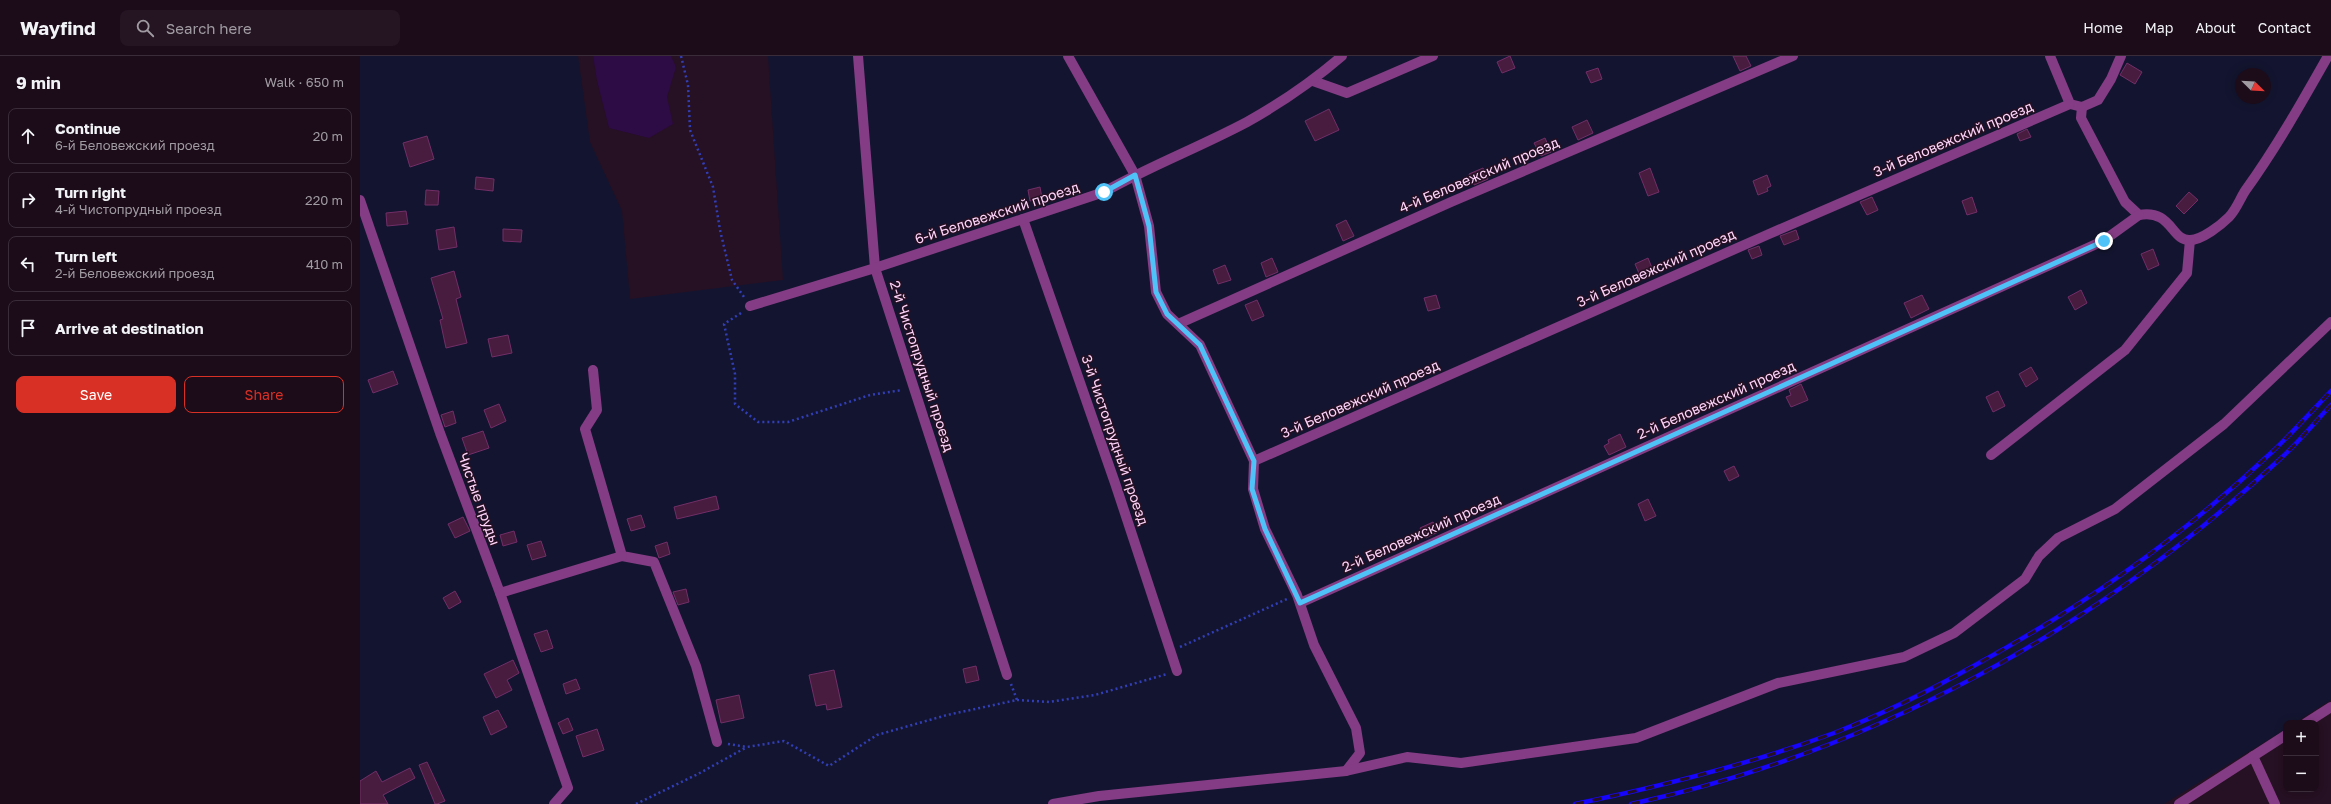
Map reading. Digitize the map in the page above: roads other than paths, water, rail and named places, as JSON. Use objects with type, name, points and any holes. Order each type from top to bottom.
[{"type":"lane","name":"2-й Чистопрудный проезд","points":[[858,56],[875,268],[1007,675]]},
{"type":"lane","points":[[1068,56],[1135,175],[1149,226],[1156,292],[1167,314],[1200,345],[1254,461],[1252,489],[1265,529],[1298,599],[1314,645],[1356,728],[1360,753],[1346,771]]},
{"type":"lane","name":"6-й Беловежский проезд","points":[[750,306],[875,268],[1104,192],[1135,175],[1246,122],[1313,81],[1342,56]]},
{"type":"lane","points":[[1313,81],[1347,93],[1433,56]]},
{"type":"lane","name":"4-й Беловежский проезд","points":[[1178,324],[1451,202],[1793,56]]},
{"type":"lane","points":[[2050,56],[2070,104],[2082,107],[2098,100],[2111,79],[2121,56]]},
{"type":"lane","points":[[2082,107],[2081,118],[2125,202],[2139,215],[2149,213],[2164,218],[2180,237],[2190,240],[2202,236],[2229,217],[2263,168],[2328,56]]},
{"type":"lane","name":"3-й Беловежский проезд","points":[[1254,461],[1777,230],[2070,104]]},
{"type":"lane","name":"Чистые пруды","points":[[360,200],[440,433],[500,593],[568,788],[554,804]]},
{"type":"lane","name":"2-й Беловежский проезд","points":[[1298,599],[2104,241],[2139,215]]},
{"type":"lane","name":"3-й Чистопрудный проезд","points":[[1023,219],[1115,483],[1177,672]]},
{"type":"lane","points":[[1991,455],[2125,350],[2187,273],[2190,240]]},
{"type":"lane","points":[[1053,804],[1099,796],[1346,771],[1407,757],[1461,762],[1636,738],[1778,683],[1904,657],[1954,633],[2025,579],[2039,556],[2058,538],[2115,509],[2224,424],[2331,322]]},
{"type":"lane","points":[[593,370],[597,410],[585,429],[622,556]]},
{"type":"lane","points":[[500,593],[622,556],[654,562],[696,666],[717,742]]},
{"type":"lane","points":[[2311,720],[2331,707]]},
{"type":"lane","points":[[2179,804],[2283,738]]},
{"type":"lane","points":[[2253,756],[2275,804]]},
{"type":"railway","points":[[1575,804],[1641,790],[1770,755],[1834,733],[1871,718],[1960,674],[2056,618],[2132,567],[2168,540],[2204,512],[2273,451],[2331,391]]},
{"type":"railway","points":[[1631,804],[1721,781],[1809,752],[1895,717],[1978,675],[2059,629],[2136,577],[2210,520],[2300,440],[2331,405]]}]
